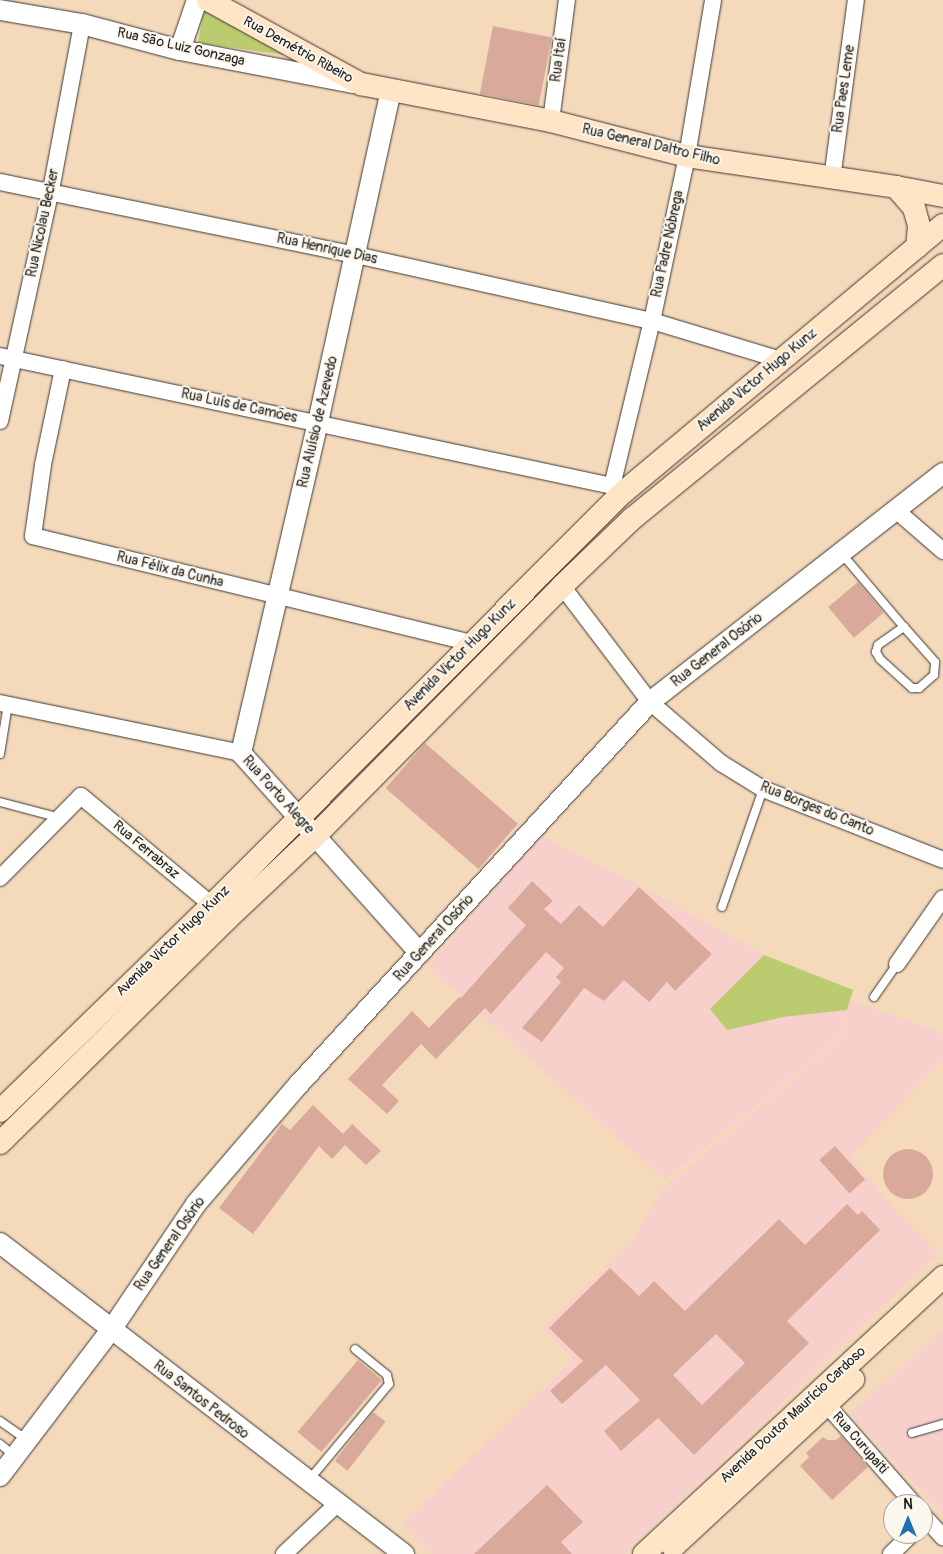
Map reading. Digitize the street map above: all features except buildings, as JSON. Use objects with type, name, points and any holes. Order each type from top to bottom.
[{"type":"main road","name":"Rua Demétrio Ribeiro","points":[[208,0],[361,84]]},
{"type":"main road","name":"Rua General Daltro Filho","points":[[361,84],[551,121],[687,156],[896,187],[943,196]]},
{"type":"main road","points":[[896,187],[914,208],[919,226],[917,247]]},
{"type":"main road","name":"Avenida Victor Hugo Kunz","points":[[0,1111],[212,905],[473,643],[616,490],[781,360],[943,225]]},
{"type":"main road","name":"Avenida Victor Hugo Kunz","points":[[0,1143],[227,919],[315,836],[562,586],[633,518],[943,265]]},
{"type":"main road","name":"Avenida Doutor Maurício Cardoso","points":[[665,1554],[716,1498],[757,1459],[814,1411],[887,1334],[941,1288]]},
{"type":"main road","name":"Avenida Doutor Maurício Cardoso","points":[[840,1382],[941,1288]]},
{"type":"main road","name":"Avenida Doutor Maurício Cardoso","points":[[644,1554],[716,1498]]},
{"type":"street","points":[[180,50],[197,0]]},
{"type":"street","name":"Rua Itaí","points":[[551,121],[567,0]]},
{"type":"street","name":"Rua Padre Nóbrega","points":[[616,490],[687,156],[712,0]]},
{"type":"street","name":"Rua Paes Leme","points":[[832,179],[856,0]]},
{"type":"street","name":"Rua São Luiz Gonzaga","points":[[0,10],[82,24],[180,50],[361,84]]},
{"type":"street","name":"Rua Nicolau Becker","points":[[0,421],[7,357],[51,190],[82,24]]},
{"type":"street","name":"Rua Aluísio de Azevedo","points":[[241,753],[356,255],[391,90]]},
{"type":"street","name":"Rua Henrique Dias","points":[[0,182],[51,190],[104,204],[356,255],[652,321],[781,360]]},
{"type":"street","name":"Rua Luís de Camões","points":[[7,357],[318,422],[616,490]]},
{"type":"street","name":"Rua Félix da Cunha","points":[[63,369],[42,465],[33,536],[473,643]]},
{"type":"street","name":"Rua General Osório","points":[[0,1476],[8,1450],[28,1440],[111,1330],[196,1204],[299,1084],[650,702],[842,554],[943,473]]},
{"type":"street","points":[[897,511],[943,551]]},
{"type":"street","name":"Rua Borges do Canto","points":[[562,586],[650,702],[721,763],[763,789],[943,860]]},
{"type":"street","name":"Rua Porto Alegre","points":[[4,704],[241,753],[420,953]]},
{"type":"street","name":"Rua Ferrabraz","points":[[60,818],[81,796],[212,905]]},
{"type":"street","points":[[0,878],[60,818]]},
{"type":"street","points":[[897,964],[943,898]]},
{"type":"street","name":"Rua Santos Pedroso","points":[[0,1243],[404,1554]]},
{"type":"street","name":"Rua Curupaiti","points":[[814,1411],[903,1494]]},
{"type":"street","points":[[284,1554],[337,1504]]},
{"type":"street","points":[[933,1528],[943,1537]]},
{"type":"street","points":[[891,1554],[902,1544]]},
{"type":"lane","points":[[842,554],[935,662],[934,675],[919,688],[912,688],[880,659],[876,652],[878,645],[904,627]]},
{"type":"lane","points":[[0,754],[4,704]]},
{"type":"lane","points":[[722,907],[763,789]]},
{"type":"lane","points":[[0,802],[60,818]]},
{"type":"lane","points":[[874,998],[897,964]]},
{"type":"lane","points":[[308,1481],[328,1460],[390,1384],[387,1376],[355,1349]]},
{"type":"lane","points":[[0,1421],[28,1440]]},
{"type":"lane","points":[[912,1433],[943,1424]]},
{"type":"shaded area","points":[[538,835],[641,886],[764,955],[853,990],[850,1000],[938,1031],[943,1036],[943,1060],[850,1157],[898,1212],[938,1253],[625,1554],[432,1554],[402,1524],[573,1360],[543,1328],[632,1242],[663,1188],[840,1040],[846,1015],[837,1040],[665,1180],[428,967]]},
{"type":"shaded area","points":[[943,1329],[943,1515],[933,1504],[933,1494],[924,1494],[850,1414]]},
{"type":"green space","points":[[204,8],[300,57],[198,43]]},
{"type":"green space","points":[[764,955],[853,990],[847,1010],[783,1017],[727,1030],[710,1009]]}]
